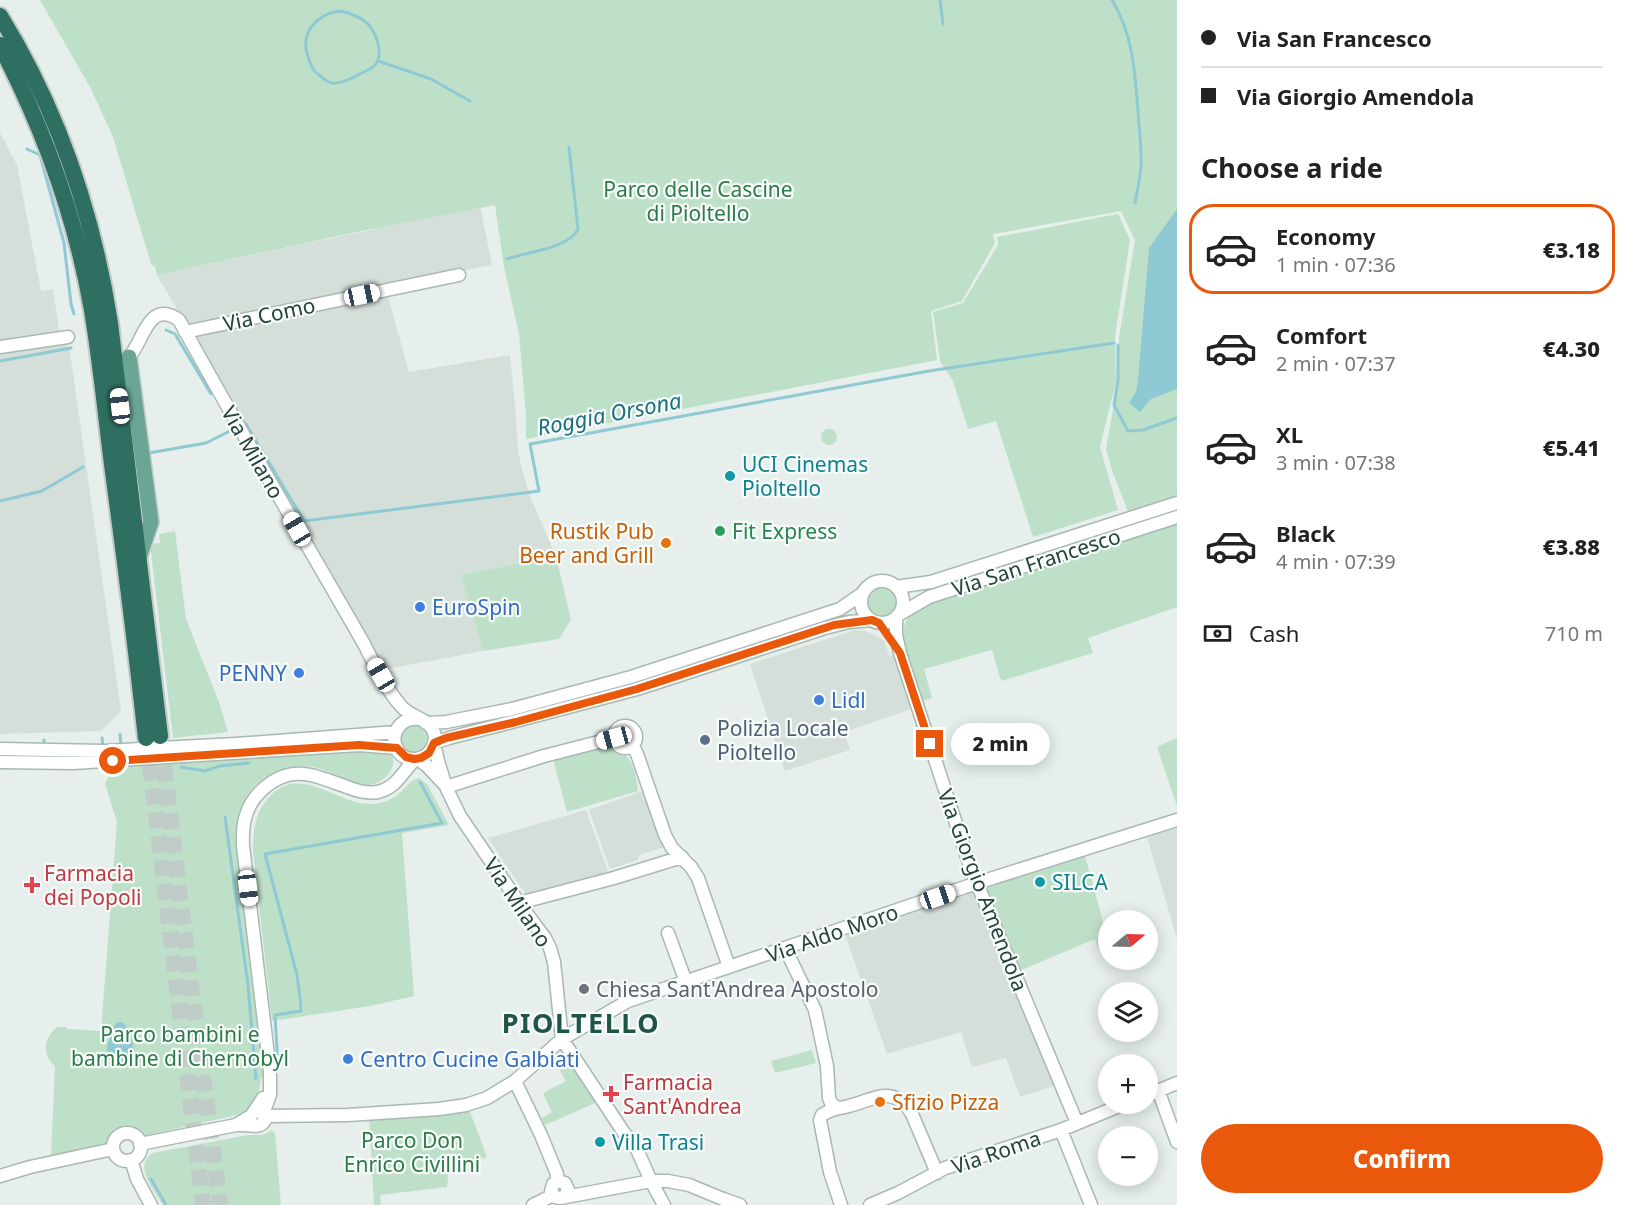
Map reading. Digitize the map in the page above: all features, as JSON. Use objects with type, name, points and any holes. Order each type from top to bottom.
[{"type":"highway","points":[[0,16],[30,69],[74,171],[103,279],[139,558],[153,737],[131,615],[92,312],[80,255],[64,199],[44,144],[0,45]]},
{"type":"highway","points":[[0,72],[27,117],[54,189],[80,290],[119,516]]},
{"type":"main road","points":[[129,357],[151,522],[139,558]]},
{"type":"street","name":"Via Como","points":[[185,332],[459,275]]},
{"type":"street","name":"Via Milano","points":[[129,357],[136,348],[147,324],[160,316],[168,315],[179,320],[390,692],[405,711],[423,721]]},
{"type":"street","points":[[0,347],[68,337]]},
{"type":"street","name":"Via San Francesco","points":[[896,587],[931,582],[1177,503]]},
{"type":"street","name":"Via San Francesco","points":[[897,616],[929,597],[1177,517]]},
{"type":"street","points":[[0,749],[104,751],[248,743],[397,729],[409,719],[446,722],[504,710],[631,677],[840,609],[863,593],[870,585],[878,582],[887,582],[896,587],[900,593],[902,608],[897,616],[888,622],[849,622],[825,628],[637,689],[434,743]]},
{"type":"street","points":[[863,593],[862,606],[865,614],[875,621]]},
{"type":"street","name":"Via Giorgio Amendola","points":[[897,616],[896,635],[900,653],[954,819],[977,883],[1077,1123]]},
{"type":"street","name":"Via Giorgio Amendola","points":[[875,621],[900,653]]},
{"type":"street","name":"Via Milano","points":[[390,692],[397,729]]},
{"type":"street","points":[[291,1116],[282,1113],[272,1103],[270,1090],[268,1048],[243,846],[246,813],[253,799],[264,788],[278,778],[293,774],[312,774],[363,792],[373,793],[386,789],[397,783],[407,768],[417,759],[428,754],[434,743],[433,731],[423,721]]},
{"type":"street","points":[[622,726],[633,728],[637,735],[633,746],[627,748],[620,747],[615,743],[614,738],[614,732],[622,726]]},
{"type":"street","points":[[386,789],[398,775],[400,766],[399,751],[394,741],[397,729]]},
{"type":"street","points":[[446,787],[544,756],[614,738]]},
{"type":"street","name":"Via Milano","points":[[434,743],[446,787],[460,816],[545,938],[552,954],[562,1040],[624,1133],[634,1143],[664,1205]]},
{"type":"street","points":[[0,762],[74,763],[359,745],[399,751],[408,758],[417,759]]},
{"type":"street","points":[[633,746],[663,832],[672,848],[694,870],[729,967]]},
{"type":"street","name":"Via Milano","points":[[417,759],[430,769],[446,787]]},
{"type":"street","name":"Via Aldo Moro","points":[[140,1144],[259,1118],[348,1115],[466,1105],[487,1098],[515,1082],[562,1040],[628,1001],[977,883],[1177,820]]},
{"type":"street","points":[[519,903],[682,857]]},
{"type":"street","points":[[668,933],[686,982]]},
{"type":"street","points":[[785,948],[816,1015],[828,1072],[829,1098],[836,1107]]},
{"type":"street","points":[[515,1082],[557,1174],[557,1181],[551,1187],[559,1196]]},
{"type":"street","points":[[1158,1091],[1177,1083]]},
{"type":"street","points":[[259,1118],[270,1090]]},
{"type":"street","points":[[841,1205],[830,1172],[820,1120],[822,1115],[836,1107],[847,1106],[882,1095],[890,1095],[898,1099],[912,1114],[937,1173]]},
{"type":"street","points":[[1158,1103],[1177,1142]]},
{"type":"street","name":"Via Roma","points":[[870,1205],[945,1168],[1062,1130],[1099,1114]]},
{"type":"street","points":[[1062,1130],[1090,1205]]},
{"type":"street","points":[[122,1134],[135,1136],[140,1144],[140,1152],[131,1160],[120,1159],[114,1153],[115,1140],[122,1134]]},
{"type":"street","points":[[0,1176],[113,1149]]},
{"type":"street","points":[[131,1160],[137,1179],[151,1205]]},
{"type":"street","points":[[534,1205],[559,1196],[651,1181],[668,1181],[689,1185],[740,1205]]},
{"type":"shaded area","points":[[0,133],[17,165],[41,291],[53,289],[59,330],[70,352],[121,711],[101,731],[0,734]]},
{"type":"shaded area","points":[[349,135],[475,180],[492,265],[385,286],[409,372],[510,355],[518,452],[528,492],[556,556],[461,575],[483,651],[387,669],[382,667],[157,275],[371,230]]},
{"type":"shaded area","points":[[855,630],[865,631],[882,639],[889,656],[900,653],[917,707],[844,732],[850,750],[785,771],[750,664]]},
{"type":"shaded area","points":[[645,790],[664,847],[639,855],[638,860],[610,869],[589,810]]},
{"type":"shaded area","points":[[586,810],[610,877],[529,899],[488,838]]},
{"type":"shaded area","points":[[1177,828],[1177,939],[1147,837]]},
{"type":"shaded area","points":[[977,883],[1060,1084],[1020,1097],[1006,1058],[972,1067],[961,1032],[887,1054],[843,929]]},
{"type":"green space","name":"Parco delle Cascine di Pioltello","points":[[40,0],[1177,0],[1177,496],[1128,512],[1106,449],[1118,380],[1119,338],[1135,240],[1121,211],[993,234],[995,243],[962,301],[931,311],[937,360],[526,439],[519,334],[504,267],[495,205],[157,275],[155,267],[151,264],[113,137],[91,89]]},
{"type":"green space","points":[[1118,214],[1130,240],[1115,337],[1116,382],[1100,447],[1118,510],[1033,537],[996,421],[968,429],[953,381],[940,361],[933,312],[963,303],[998,245],[997,237]]},
{"type":"green space","points":[[829,429],[837,437],[829,445],[821,437]]},
{"type":"green space","points":[[1177,524],[1177,607],[1088,638],[1093,653],[1001,681],[992,650],[924,669],[932,698],[919,702],[903,643],[906,621],[916,610],[932,602]]},
{"type":"green space","points":[[175,531],[186,619],[219,702],[228,732],[173,738],[150,544],[160,543],[159,534]]},
{"type":"green space","points":[[556,556],[571,620],[559,639],[483,651],[461,575]]},
{"type":"green space","points":[[882,588],[892,592],[896,602],[892,612],[882,616],[872,612],[868,602],[872,592]]},
{"type":"green space","points":[[415,725],[425,729],[429,739],[425,749],[415,753],[405,749],[401,739],[405,729]]},
{"type":"green space","points":[[622,730],[628,730],[632,737],[628,744],[622,744],[618,740],[618,734]]},
{"type":"green space","points":[[1177,738],[1177,806],[1157,747]]},
{"type":"green space","points":[[608,745],[622,752],[631,762],[638,791],[567,812],[553,759]]},
{"type":"green space","name":"Parco bambini e bambine di Chernobyl","points":[[355,748],[391,753],[393,765],[383,780],[365,785],[313,767],[290,768],[259,782],[244,800],[240,810],[237,826],[237,852],[264,1074],[251,1107],[243,1115],[51,1157],[55,1066],[46,1051],[47,1041],[57,1027],[101,1031],[117,822],[105,784],[114,763]]},
{"type":"green space","points":[[419,778],[427,784],[449,825],[402,833],[414,996],[370,1006],[272,1021],[253,851],[254,828],[261,808],[271,795],[283,787],[295,784],[308,785],[359,803],[380,803],[394,797]]},
{"type":"green space","points":[[1085,856],[1100,910],[1098,949],[1095,939],[1019,971],[987,893],[988,885]]},
{"type":"green space","points":[[568,1048],[602,1100],[545,1125],[542,1118],[552,1112],[543,1093],[566,1081],[553,1058]]},
{"type":"green space","points":[[812,1050],[816,1063],[775,1073],[771,1061]]},
{"type":"green space","name":"Parco Don Enrico Civillini","points":[[469,1109],[487,1157],[449,1169],[447,1187],[380,1195],[381,1205],[374,1205],[369,1116]]},
{"type":"green space","points":[[272,1130],[275,1133],[281,1205],[163,1205],[147,1178],[145,1164],[147,1158],[153,1153],[248,1135],[263,1135]]},
{"type":"water","points":[[1177,209],[1177,389],[1151,399],[1140,412],[1129,403],[1136,392],[1138,381],[1149,248]]},
{"type":"water","points":[[119,1022],[125,1025],[132,1040],[136,1063],[130,1067],[115,1061],[107,1053],[115,1024]]},
{"type":"waterway","points":[[940,0],[943,24]]},
{"type":"waterway","name":"Roggia Orsona","points":[[1112,0],[1129,40],[1136,82],[1141,160],[1135,203]]},
{"type":"waterway","points":[[339,11],[354,15],[368,24],[374,33],[379,56],[374,66],[368,70],[346,81],[332,83],[312,68],[306,41],[308,33],[317,21],[330,13],[339,11]]},
{"type":"waterway","points":[[378,61],[431,79],[470,101]]},
{"type":"waterway","points":[[507,259],[546,249],[566,241],[578,229],[569,147]]},
{"type":"waterway","points":[[27,149],[40,155],[64,243],[74,314]]},
{"type":"waterway","points":[[166,330],[175,334],[211,394]]},
{"type":"waterway","name":"Roggia Orsona","points":[[242,426],[246,424],[304,521],[539,491],[530,444],[929,371],[1114,343]]},
{"type":"waterway","points":[[1118,345],[1118,380],[1114,405],[1128,431],[1143,430],[1177,418]]},
{"type":"waterway","points":[[0,361],[71,348]]},
{"type":"waterway","name":"Roggia Orsona","points":[[149,453],[206,443],[236,428]]},
{"type":"waterway","name":"Roggia Orsona","points":[[0,501],[42,491],[83,467]]},
{"type":"waterway","points":[[120,734],[121,746]]},
{"type":"waterway","points":[[102,738],[103,747]]},
{"type":"waterway","points":[[44,740],[44,747]]},
{"type":"waterway","points":[[181,767],[205,771],[220,766],[249,763]]},
{"type":"waterway","points":[[278,1066],[275,1015],[301,1011],[297,975],[265,854],[442,823],[420,782]]},
{"type":"waterway","points":[[225,817],[248,985],[256,1079]]},
{"type":"waterway","points":[[151,1179],[166,1205]]},
{"type":"tunnel","points":[[147,741],[203,1205]]},
{"type":"tunnel","points":[[161,742],[220,1205]]},
{"type":"place","name":"UCI Cinemas Pioltello","points":[[730,476]]},
{"type":"place","name":"Fit Express","points":[[720,531]]},
{"type":"place","name":"Rustik Pub Beer and Grill","points":[[666,543]]},
{"type":"place","name":"EuroSpin","points":[[420,607]]},
{"type":"place","name":"PENNY","points":[[299,673]]},
{"type":"place","name":"Lidl","points":[[819,700]]},
{"type":"place","name":"Polizia Locale Pioltello","points":[[705,740]]},
{"type":"place","name":"SILCA","points":[[1040,882]]},
{"type":"place","name":"Farmacia dei Popoli","points":[[32,885]]},
{"type":"place","name":"Chiesa Sant'Andrea Apostolo","points":[[584,989]]},
{"type":"place","name":"Centro Cucine Galbiati","points":[[348,1059]]},
{"type":"place","name":"Farmacia Sant'Andrea","points":[[611,1094]]},
{"type":"place","name":"Sfizio Pizza","points":[[880,1102]]},
{"type":"place","name":"Villa Trasi","points":[[600,1142]]},
{"type":"district","name":"PIOLTELLO","points":[[581,1022]]},
{"type":"route","points":[[113,761],[359,745],[397,748],[406,757],[418,759],[428,754],[434,743],[446,738],[516,722],[637,689],[834,625],[872,620],[879,623],[885,630],[900,653],[930,744]]}]
